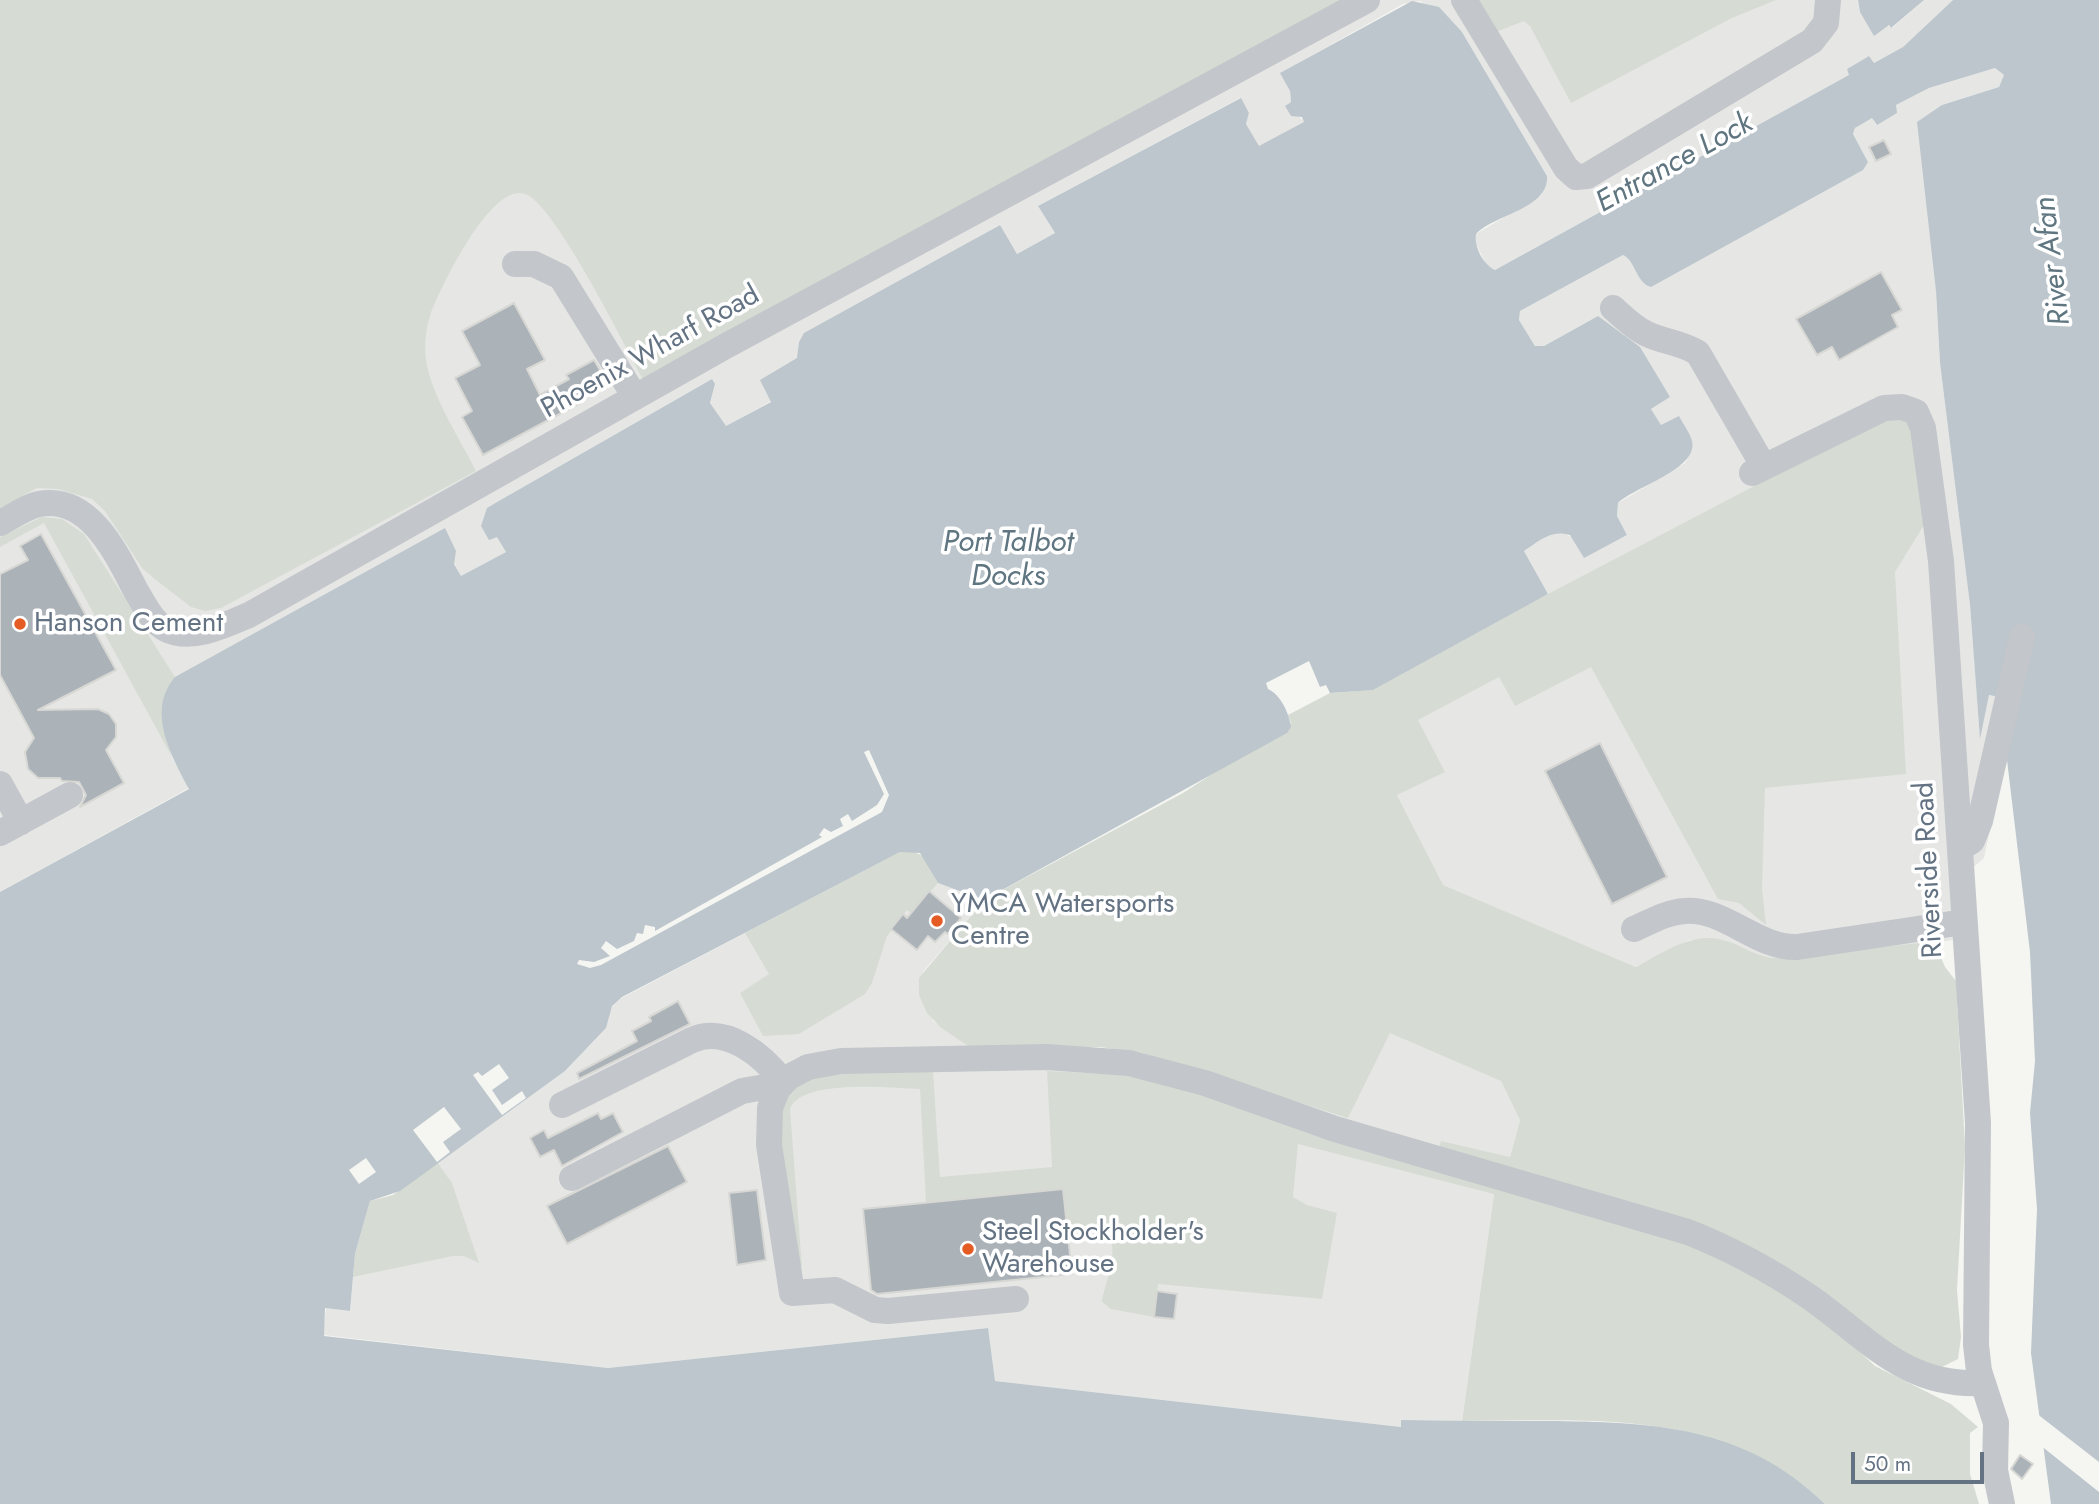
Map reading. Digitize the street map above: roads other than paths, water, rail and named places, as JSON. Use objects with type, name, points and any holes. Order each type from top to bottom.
[{"type":"street","name":"Phoenix Wharf Road","points":[[0,523],[39,504],[70,507],[101,532],[147,611],[163,628],[182,632],[208,629],[249,615],[635,397],[1367,0]]},
{"type":"street","points":[[1464,0],[1566,168],[1576,177],[1587,176],[1812,41],[1826,23],[1828,0]]},
{"type":"street","points":[[515,264],[534,264],[561,277],[635,397]]},
{"type":"street","name":"Riverside Road","points":[[1613,308],[1643,332],[1665,341],[1685,344],[1698,353],[1758,470],[1884,408],[1902,407],[1916,412],[1923,428],[1941,561],[1978,1123],[1976,1345],[1983,1384],[1996,1429],[1996,1470],[2002,1504]]},
{"type":"street","points":[[1960,848],[1972,841],[1980,821],[2022,636]]},
{"type":"street","points":[[0,785],[10,827],[70,795]]},
{"type":"street","points":[[1634,929],[1669,914],[1696,911],[1712,915],[1778,946],[1797,947],[1964,922]]},
{"type":"street","points":[[562,1105],[692,1040],[710,1035],[726,1037],[763,1061],[779,1087],[768,1121],[768,1145],[793,1300],[835,1290],[875,1310],[888,1311],[1016,1299]]},
{"type":"street","points":[[572,1178],[742,1091],[759,1087],[779,1087],[808,1067],[854,1060],[1082,1058],[1148,1067],[1335,1129],[1695,1235],[1755,1264],[1809,1296],[1880,1352],[1905,1368],[1936,1381],[1983,1384]]},
{"type":"water","points":[[1858,0],[1924,0],[1891,28],[1889,25],[1874,36],[1860,12]]},
{"type":"water","name":"Port Talbot Docks","points":[[1953,0],[2099,0],[2099,1504],[2051,1504],[2031,1353],[2037,1209],[2030,1113],[2035,1061],[2030,952],[2007,760],[2018,701],[1989,695],[1980,739],[1970,605],[1940,363],[1936,291],[1917,122],[1942,105],[1999,87],[2004,75],[1995,68],[1929,88],[1896,105],[1897,113],[1877,125],[1872,118],[1855,128],[1853,134],[1868,162],[1863,170],[1651,287],[1642,281],[1631,262],[1623,255],[1520,311],[1519,320],[1535,346],[1544,346],[1598,316],[1640,347],[1670,397],[1651,409],[1661,425],[1679,416],[1692,441],[1686,460],[1676,469],[1618,503],[1617,516],[1627,535],[1584,558],[1570,535],[1563,534],[1546,537],[1524,551],[1548,594],[1373,690],[1330,693],[1326,685],[1320,687],[1309,661],[1266,683],[1286,710],[1291,727],[1287,733],[984,900],[938,883],[920,853],[900,852],[622,997],[612,1006],[606,1028],[565,1071],[400,1191],[370,1201],[355,1254],[350,1311],[325,1308],[324,1336],[608,1368],[988,1328],[995,1381],[1401,1427],[1401,1420],[1622,1423],[1659,1427],[1729,1443],[1762,1458],[1794,1478],[1825,1504],[0,1504],[0,892],[189,789],[169,748],[162,718],[162,704],[175,677],[445,528],[456,551],[454,564],[461,576],[506,552],[497,537],[489,540],[481,526],[487,508],[712,379],[715,384],[710,403],[726,426],[771,402],[760,380],[797,358],[799,342],[804,333],[1000,225],[1017,254],[1055,233],[1038,206],[1241,98],[1249,113],[1246,124],[1259,146],[1304,122],[1302,117],[1291,116],[1285,106],[1291,102],[1290,91],[1280,73],[1412,1],[1439,7],[1462,32],[1547,176],[1545,187],[1530,204],[1495,221],[1476,234],[1480,255],[1495,270],[1849,75],[1847,69],[1869,56],[1874,63],[1903,47]]},
{"type":"place","name":"Hanson Cement","points":[[20,624]]},
{"type":"place","name":"YMCA Watersports Centre","points":[[937,921]]},
{"type":"place","name":"Steel Stockholder's Warehouse","points":[[968,1249]]},
{"type":"water label","name":"Entrance Lock","points":[[1675,164]]},
{"type":"water label","name":"River Afan","points":[[2054,261]]}]
